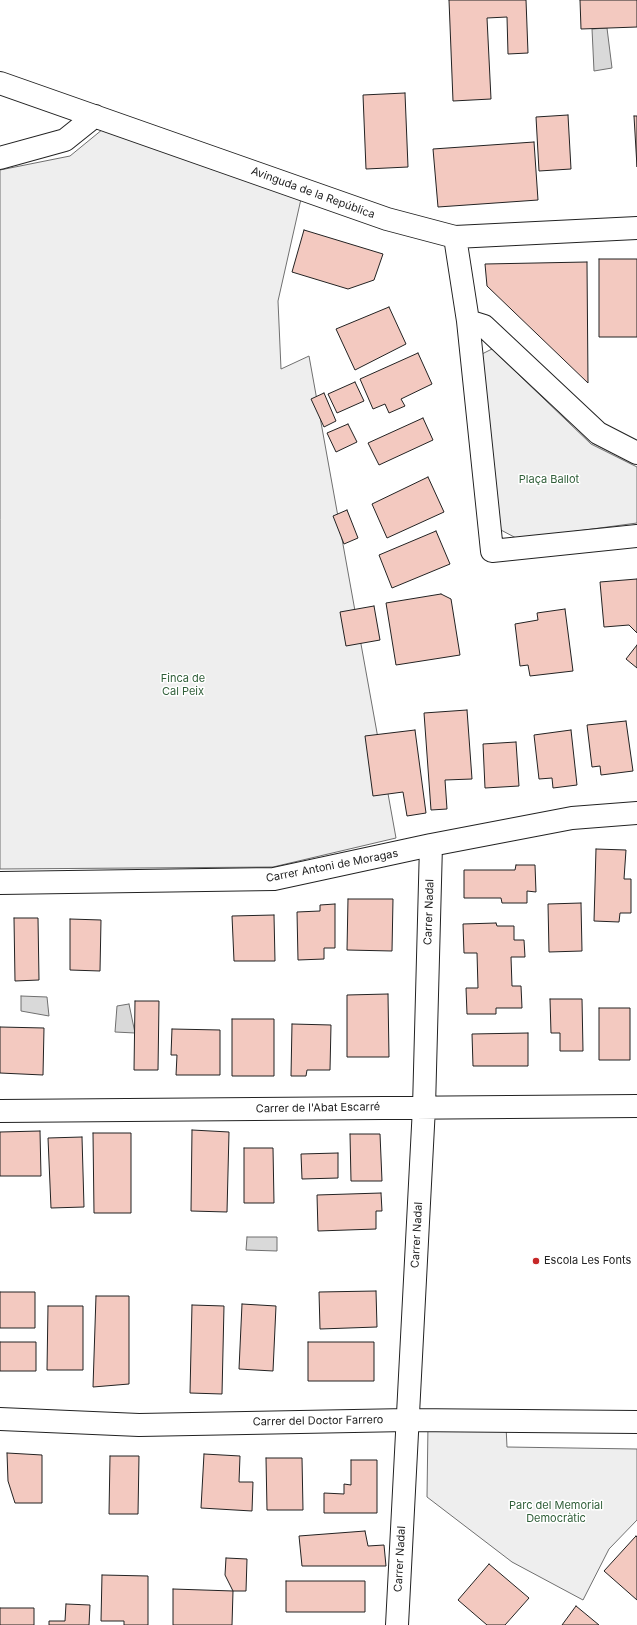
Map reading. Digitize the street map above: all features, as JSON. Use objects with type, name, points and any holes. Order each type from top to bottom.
[{"type":"street","name":"Avinguda de la República","points":[[0,83],[386,219],[455,237],[637,228]]},
{"type":"street","points":[[0,158],[65,140],[95,116]]},
{"type":"street","points":[[455,237],[468,321],[492,551],[637,536]]},
{"type":"street","points":[[468,321],[484,326],[598,433],[637,453]]},
{"type":"street","name":"Carrer Antoni de Moragas","points":[[0,883],[274,879],[431,845],[572,818],[637,813]]},
{"type":"street","name":"Carrer Nadal","points":[[396,1625],[424,1107],[431,845]]},
{"type":"street","name":"Carrer de l'Abat Escarré","points":[[0,1111],[637,1106]]},
{"type":"street","name":"Carrer del Doctor Farrero","points":[[0,1419],[139,1425],[407,1420],[637,1422]]},
{"type":"green space","name":"Finca de Cal Peix","points":[[103,129],[301,199],[278,301],[281,369],[309,356],[396,838],[273,867],[0,869],[0,170],[70,156]]},
{"type":"green space","name":"Plaça Ballot","points":[[492,349],[591,444],[637,467],[637,523],[518,539],[499,529],[478,356]]},
{"type":"green space","name":"Parc del Memorial Democràtic","points":[[428,1425],[506,1426],[507,1447],[637,1449],[637,1520],[609,1549],[583,1600],[512,1562],[427,1497]]},
{"type":"shaded area","points":[[607,28],[612,68],[594,71],[592,29]]},
{"type":"shaded area","points":[[21,996],[47,997],[49,1016],[21,1011]]},
{"type":"shaded area","points":[[129,1004],[135,1033],[115,1032],[117,1006]]},
{"type":"shaded area","points":[[247,1237],[277,1237],[277,1251],[246,1250]]},
{"type":"building","points":[[449,0],[526,0],[528,53],[508,54],[507,17],[487,18],[491,99],[453,101]]},
{"type":"building","points":[[580,0],[637,0],[637,27],[581,29]]},
{"type":"building","points":[[405,93],[408,167],[366,169],[363,95]]},
{"type":"building","points":[[568,115],[571,169],[539,171],[536,117]]},
{"type":"building","points":[[634,116],[637,116],[637,167]]},
{"type":"building","points":[[534,142],[538,200],[438,207],[433,149]]},
{"type":"building","points":[[304,230],[383,254],[374,280],[348,289],[292,272]]},
{"type":"building","points":[[599,259],[637,259],[637,337],[599,337]]},
{"type":"building","points":[[587,262],[588,383],[487,286],[485,264]]},
{"type":"building","points":[[389,307],[406,344],[355,370],[336,329]]},
{"type":"building","points":[[418,353],[432,384],[401,399],[405,406],[389,413],[385,404],[373,409],[360,379]]},
{"type":"building","points":[[355,382],[364,401],[337,413],[328,394]]},
{"type":"building","points":[[324,393],[336,421],[324,427],[311,399]]},
{"type":"building","points":[[423,418],[433,440],[379,465],[368,443]]},
{"type":"building","points":[[348,424],[357,442],[336,452],[327,433]]},
{"type":"building","points":[[428,477],[444,512],[387,538],[372,504]]},
{"type":"building","points":[[347,510],[358,538],[344,544],[333,516]]},
{"type":"building","points":[[436,531],[450,564],[392,588],[379,555]]},
{"type":"building","points":[[637,579],[637,633],[629,625],[604,627],[600,582]]},
{"type":"building","points":[[441,594],[451,599],[460,655],[396,665],[386,603]]},
{"type":"building","points":[[374,606],[380,640],[346,646],[340,612]]},
{"type":"building","points":[[565,609],[573,671],[530,676],[528,665],[520,666],[515,624],[538,620],[537,613]]},
{"type":"building","points":[[637,645],[637,668],[626,659]]},
{"type":"building","points":[[467,710],[472,779],[445,780],[447,809],[431,810],[424,713]]},
{"type":"building","points":[[626,721],[633,771],[601,775],[600,766],[592,767],[587,725]]},
{"type":"building","points":[[415,730],[426,813],[407,816],[403,792],[373,796],[365,736]]},
{"type":"building","points":[[571,730],[577,785],[553,788],[552,778],[539,779],[534,735]]},
{"type":"building","points":[[516,742],[519,786],[485,788],[483,744]]},
{"type":"building","points":[[596,849],[626,850],[624,879],[631,879],[631,913],[620,913],[619,922],[594,921]]},
{"type":"building","points":[[516,865],[535,865],[536,892],[527,891],[527,903],[502,903],[501,898],[464,898],[464,870],[515,870]]},
{"type":"building","points":[[348,899],[393,899],[392,951],[347,950]]},
{"type":"building","points":[[581,903],[582,951],[549,952],[548,904]]},
{"type":"building","points":[[335,904],[335,948],[324,948],[324,959],[298,960],[297,912],[320,911],[320,905]]},
{"type":"building","points":[[274,915],[275,961],[234,961],[232,916]]},
{"type":"building","points":[[14,918],[38,918],[39,980],[15,981]]},
{"type":"building","points":[[70,919],[101,920],[100,971],[70,970]]},
{"type":"building","points":[[496,923],[497,926],[514,926],[514,940],[524,940],[525,957],[511,957],[512,986],[521,986],[522,1008],[496,1008],[496,1014],[467,1014],[466,988],[478,988],[477,953],[464,953],[463,924]]},
{"type":"building","points":[[388,994],[389,1057],[347,1057],[347,995]]},
{"type":"building","points":[[550,999],[582,999],[583,1051],[560,1051],[560,1033],[551,1033]]},
{"type":"building","points":[[135,1001],[159,1001],[158,1070],[134,1070]]},
{"type":"building","points":[[599,1008],[630,1008],[630,1060],[599,1060]]},
{"type":"building","points":[[232,1019],[274,1019],[274,1076],[232,1076]]},
{"type":"building","points":[[292,1024],[331,1025],[330,1070],[307,1070],[306,1076],[291,1076]]},
{"type":"building","points":[[0,1027],[44,1028],[43,1075],[0,1073]]},
{"type":"building","points":[[172,1029],[220,1030],[220,1075],[176,1075],[177,1055],[171,1055]]},
{"type":"building","points":[[528,1033],[528,1066],[473,1066],[472,1034]]},
{"type":"building","points":[[192,1130],[229,1132],[227,1212],[191,1211]]},
{"type":"building","points":[[40,1131],[41,1176],[0,1176],[0,1132]]},
{"type":"building","points":[[93,1133],[131,1133],[131,1213],[94,1213]]},
{"type":"building","points":[[350,1134],[380,1134],[382,1181],[351,1181]]},
{"type":"building","points":[[82,1137],[84,1207],[51,1208],[48,1138]]},
{"type":"building","points":[[244,1148],[273,1148],[274,1203],[244,1203]]},
{"type":"building","points":[[338,1153],[338,1178],[302,1179],[301,1154]]},
{"type":"building","points":[[381,1193],[382,1211],[376,1211],[376,1229],[318,1231],[317,1195]]},
{"type":"building","points":[[376,1291],[377,1327],[320,1329],[319,1292]]},
{"type":"building","points":[[0,1292],[35,1292],[35,1328],[0,1328]]},
{"type":"building","points":[[96,1296],[129,1296],[129,1384],[93,1387]]},
{"type":"building","points":[[242,1304],[276,1306],[273,1371],[239,1369]]},
{"type":"building","points":[[192,1305],[224,1306],[222,1394],[190,1393]]},
{"type":"building","points":[[48,1306],[83,1306],[83,1370],[47,1370]]},
{"type":"building","points":[[0,1342],[36,1342],[36,1371],[0,1371]]},
{"type":"building","points":[[308,1342],[374,1342],[374,1381],[308,1381]]},
{"type":"building","points":[[7,1453],[42,1455],[42,1503],[15,1503],[8,1481]]},
{"type":"building","points":[[204,1454],[240,1456],[239,1482],[253,1482],[252,1511],[201,1508]]},
{"type":"building","points":[[110,1456],[139,1456],[138,1514],[109,1514]]},
{"type":"building","points":[[266,1458],[302,1458],[303,1510],[267,1510]]},
{"type":"building","points":[[351,1460],[377,1460],[377,1513],[324,1513],[324,1493],[344,1494],[344,1484],[351,1485]]},
{"type":"building","points":[[365,1531],[368,1546],[384,1545],[386,1566],[302,1566],[299,1536]]},
{"type":"building","points":[[636,1536],[637,1537],[637,1600],[604,1571]]},
{"type":"building","points":[[226,1558],[247,1559],[246,1591],[233,1591],[225,1575]]},
{"type":"building","points":[[489,1564],[529,1598],[505,1625],[487,1625],[458,1600]]},
{"type":"building","points":[[102,1575],[148,1576],[148,1625],[124,1625],[124,1621],[101,1621]]},
{"type":"building","points":[[286,1581],[365,1581],[365,1612],[286,1612]]},
{"type":"building","points":[[173,1589],[233,1591],[232,1625],[173,1625]]},
{"type":"building","points":[[66,1604],[90,1605],[89,1625],[49,1625],[49,1621],[65,1621]]},
{"type":"building","points":[[576,1606],[599,1625],[562,1625]]},
{"type":"building","points":[[0,1608],[34,1608],[34,1625],[0,1625]]},
{"type":"place","name":"Escola Les Fonts","points":[[536,1261]]}]
